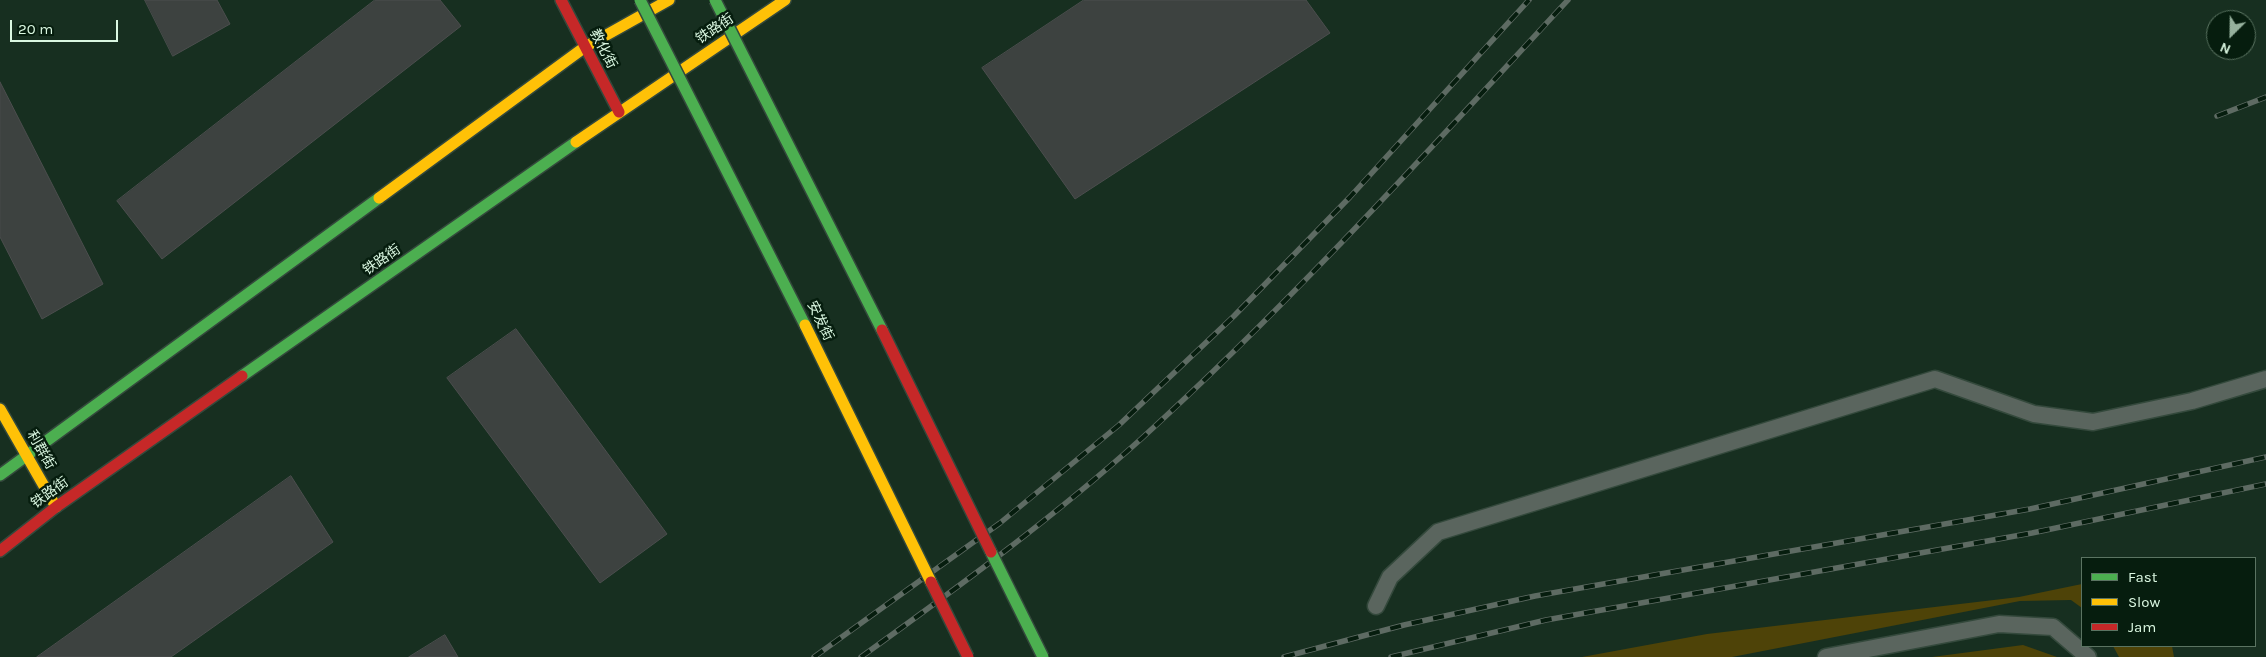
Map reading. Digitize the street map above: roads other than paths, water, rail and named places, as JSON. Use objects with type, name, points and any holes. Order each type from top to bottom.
[{"type":"main road","name":"教化街","points":[[561,0],[619,112]]},
{"type":"main road","name":"安发街","points":[[640,0],[790,294],[968,657]]},
{"type":"main road","points":[[0,475],[585,47],[669,0]]},
{"type":"main road","points":[[715,0],[863,290],[1043,657]]},
{"type":"main road","name":"铁路街","points":[[0,551],[56,507],[619,112],[785,0]]},
{"type":"main road","name":"利群街","points":[[0,409],[56,507]]},
{"type":"lane","points":[[1376,606],[1390,577],[1438,532],[1935,379],[2034,414],[2093,422],[2192,401],[2266,379]]},
{"type":"lane","points":[[1826,657],[1999,624],[2053,627],[2088,657]]},
{"type":"railway","points":[[814,657],[1000,523],[1119,425],[1234,316],[1350,197],[1529,0]]},
{"type":"railway","points":[[861,657],[969,579],[1074,497],[1197,387],[1252,334],[1412,169],[1568,0]]},
{"type":"railway","points":[[2217,116],[2266,97]]},
{"type":"railway","points":[[1284,657],[1404,625],[1535,596],[2030,509],[2266,457]]},
{"type":"railway","points":[[1391,657],[1546,620],[2032,533],[2266,484]]}]
